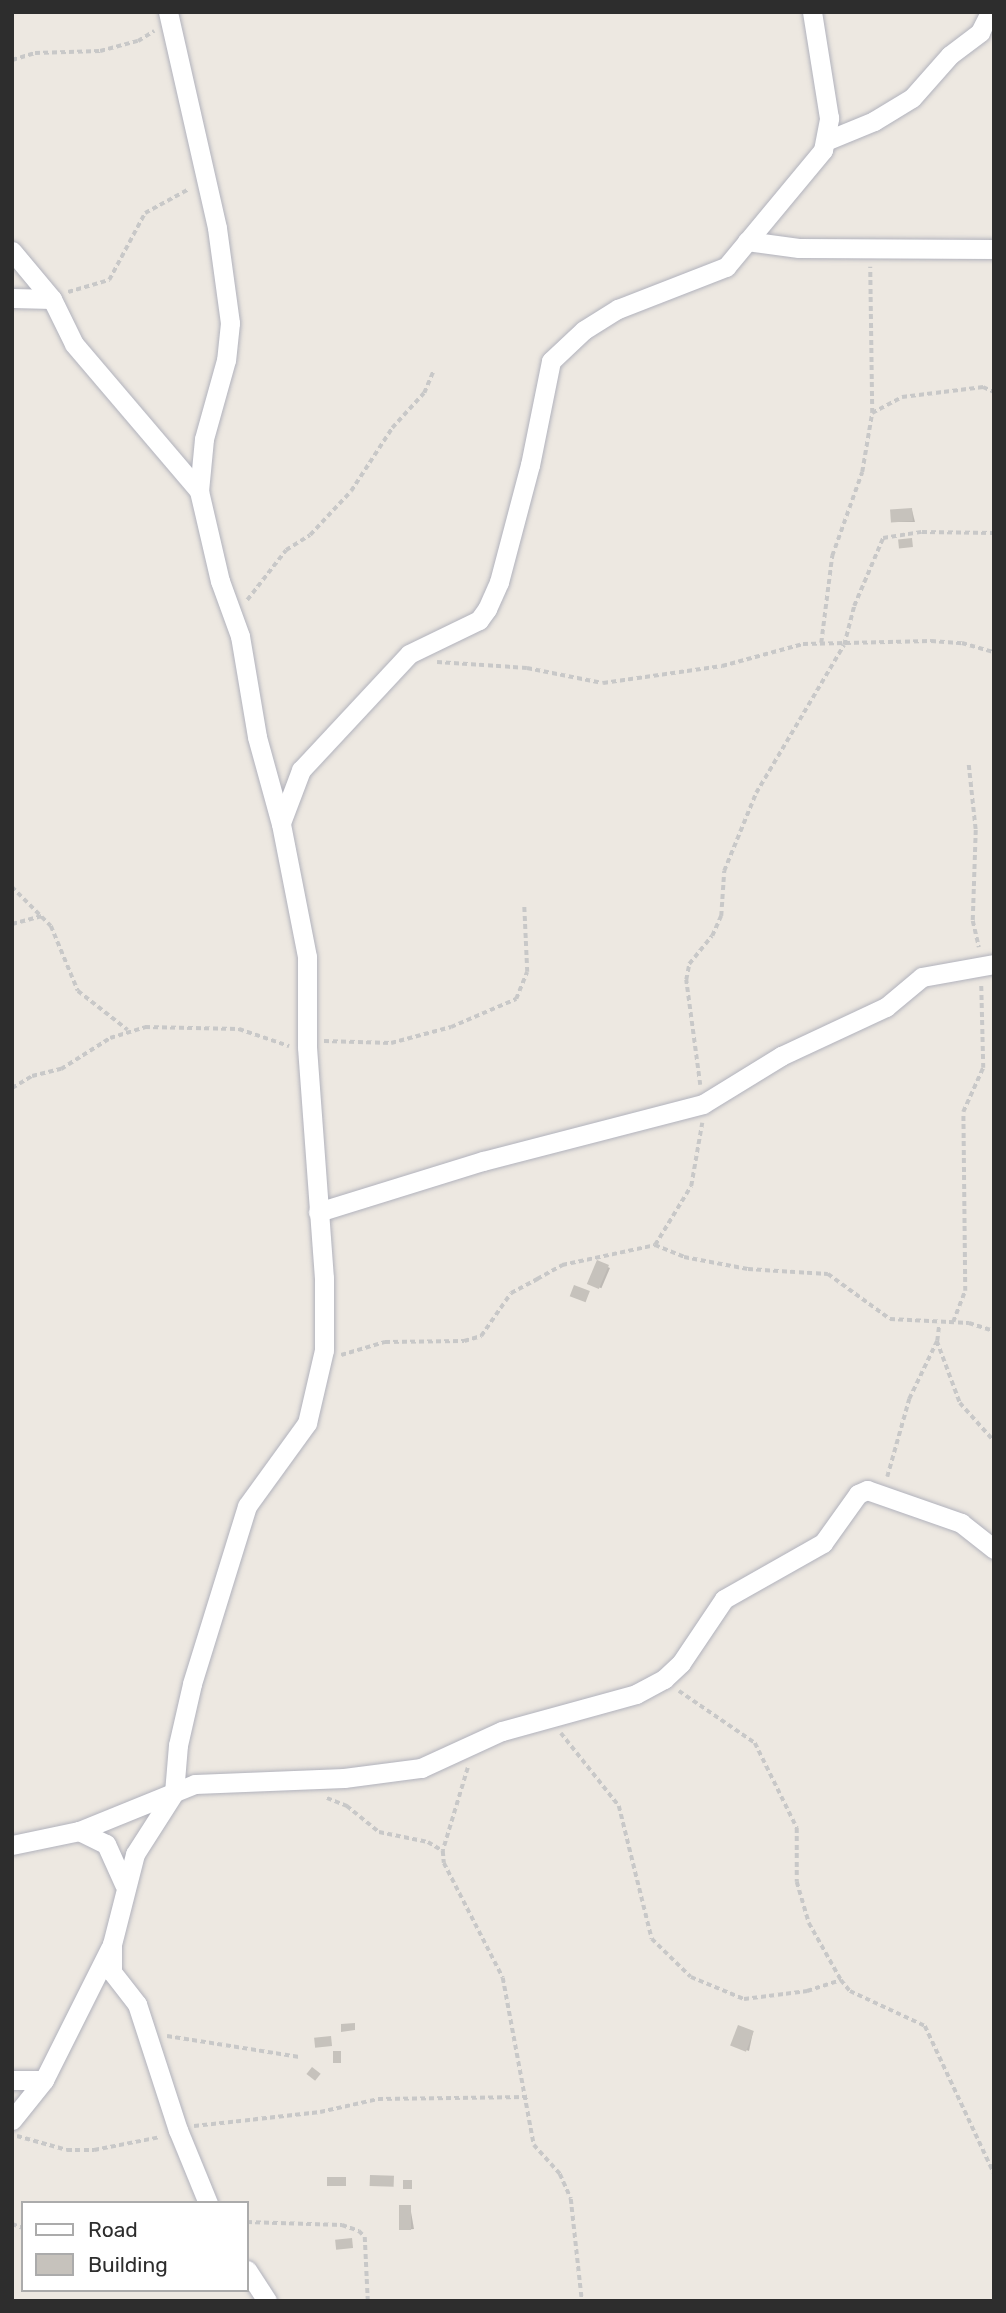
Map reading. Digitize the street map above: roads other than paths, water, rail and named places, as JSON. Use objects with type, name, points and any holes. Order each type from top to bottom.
[{"type":"street","points":[[812,12],[829,118],[828,140]]},
{"type":"street","points":[[281,824],[301,770],[400,664],[424,645],[480,620],[487,609],[499,582],[530,465],[551,361],[584,330],[618,309],[726,267],[828,140],[874,121],[912,99],[950,55],[980,32],[990,12]]},
{"type":"street","points":[[169,17],[206,179],[227,290],[230,340],[204,439],[199,491],[220,581],[240,636],[257,737],[281,824],[307,957],[307,1047],[324,1350],[307,1423],[247,1506],[192,1684],[178,1745],[174,1793],[135,1854],[124,1884],[112,1944],[112,1972],[136,2004],[144,2031],[160,2066],[178,2130],[207,2201]]},
{"type":"street","points":[[747,241],[776,247],[994,249]]},
{"type":"street","points":[[12,251],[52,299],[74,344],[199,491]]},
{"type":"street","points":[[12,298],[52,299]]},
{"type":"street","points":[[318,1212],[483,1161],[703,1104],[780,1056],[886,1007],[922,977],[986,965]]},
{"type":"street","points":[[12,1844],[79,1831],[195,1784],[372,1776],[421,1768],[472,1749],[502,1731],[636,1693],[664,1679],[681,1663],[724,1599],[811,1552],[836,1530],[858,1494],[879,1491],[961,1523],[994,1549]]},
{"type":"street","points":[[79,1831],[106,1844],[124,1884]]},
{"type":"street","points":[[12,2120],[44,2080],[112,1944]]},
{"type":"street","points":[[12,2080],[44,2080]]},
{"type":"street","points":[[248,2271],[268,2301]]}]
